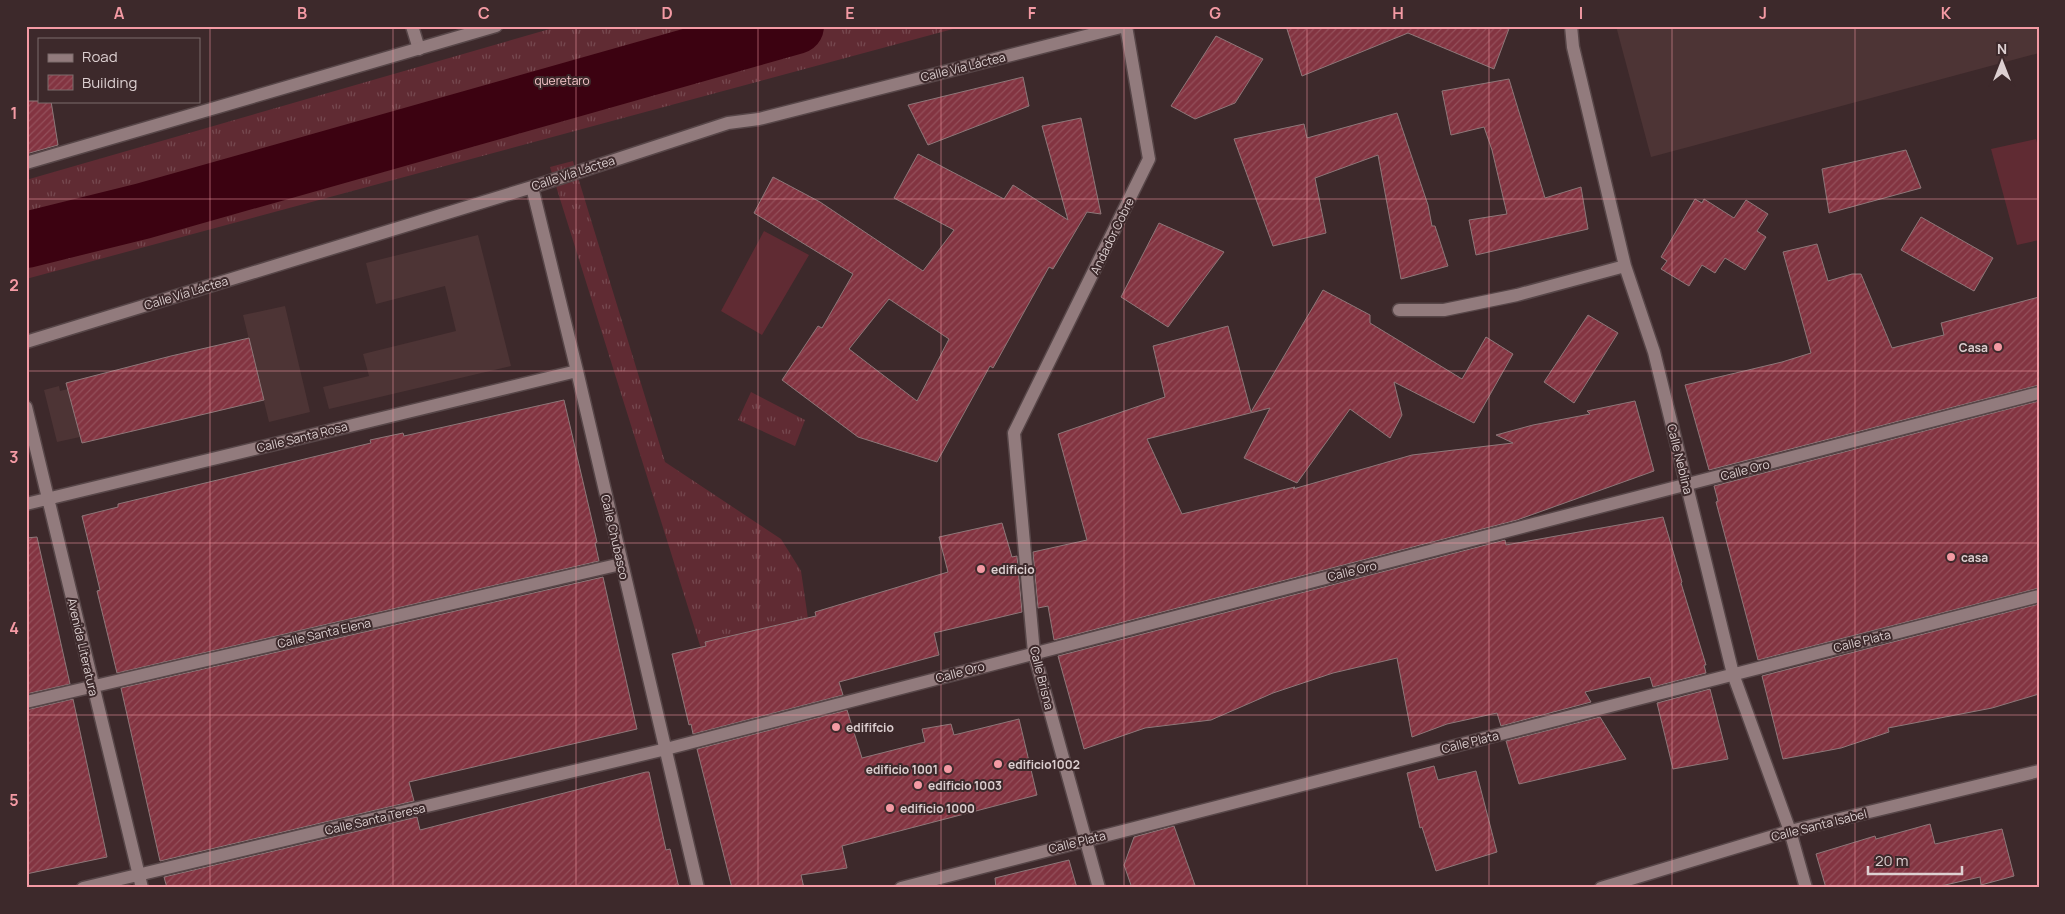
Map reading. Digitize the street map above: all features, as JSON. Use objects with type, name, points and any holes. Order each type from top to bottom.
[{"type":"street","points":[[412,26],[418,49]]},
{"type":"street","points":[[26,163],[496,26]]},
{"type":"street","name":"Calle Vía Láctea","points":[[26,342],[532,187],[728,123],[759,119],[1125,26]]},
{"type":"street","name":"Andador Cobre","points":[[1014,433],[1149,159],[1125,26]]},
{"type":"street","name":"Calle Neblina","points":[[1571,26],[1573,47],[1626,266],[1654,352],[1733,674],[1790,831],[1806,888]]},
{"type":"street","name":"Calle Chubasco","points":[[532,187],[698,888]]},
{"type":"street","points":[[1399,310],[1444,310],[1516,295],[1626,266]]},
{"type":"street","name":"Calle Santa Rosa","points":[[26,504],[577,371]]},
{"type":"street","name":"Calle Oro","points":[[666,749],[2039,393]]},
{"type":"street","name":"Avenida Literatura","points":[[26,406],[141,882]]},
{"type":"street","name":"Calle Brisna","points":[[1014,433],[1034,653],[1099,888]]},
{"type":"street","name":"Calle Santa Elena","points":[[26,702],[621,564]]},
{"type":"street","name":"Calle Plata","points":[[901,888],[2039,596]]},
{"type":"street","name":"Calle Santa Teresa","points":[[84,888],[141,882],[666,749]]},
{"type":"street","name":"Calle Santa Isabel","points":[[1601,888],[1790,831],[2039,771]]},
{"type":"shaded area","points":[[1616,26],[2036,26],[2039,35],[2039,53],[1651,157]]},
{"type":"shaded area","points":[[478,235],[511,366],[329,409],[323,387],[369,376],[363,354],[456,331],[445,286],[376,304],[366,263]]},
{"type":"shaded area","points":[[285,306],[310,412],[269,422],[243,315]]},
{"type":"shaded area","points":[[59,386],[60,391],[68,389],[80,437],[57,442],[44,390]]},
{"type":"green space","name":"queretaro","points":[[560,26],[964,26],[26,279],[26,180]]},
{"type":"green space","points":[[2036,139],[2039,150],[2039,240],[2017,245],[1991,149]]},
{"type":"green space","points":[[573,161],[665,462],[781,539],[801,571],[812,646],[708,671],[550,167]]},
{"type":"green space","points":[[764,231],[809,255],[762,335],[721,311]]},
{"type":"green space","points":[[751,392],[805,420],[795,446],[738,420]]},
{"type":"building","points":[[1286,26],[1510,26],[1494,69],[1408,33],[1302,76]]},
{"type":"building","points":[[1216,36],[1263,59],[1235,103],[1195,119],[1171,106]]},
{"type":"building","points":[[1023,77],[1029,106],[928,145],[908,105]]},
{"type":"building","points":[[1509,79],[1545,198],[1581,187],[1588,229],[1476,255],[1469,220],[1507,214],[1492,150],[1484,127],[1451,135],[1442,91]]},
{"type":"building","points":[[26,101],[51,102],[58,145],[26,154]]},
{"type":"building","points":[[1397,113],[1428,205],[1432,226],[1435,226],[1448,266],[1401,279],[1378,155],[1315,178],[1326,233],[1273,246],[1234,139],[1304,124],[1307,138]]},
{"type":"building","points":[[1081,118],[1101,214],[1087,212],[1053,269],[1049,267],[993,368],[990,366],[937,462],[858,437],[782,380],[818,326],[822,328],[853,274],[754,213],[773,177],[820,202],[923,271],[954,230],[894,198],[918,154],[1004,199],[1013,185],[1068,220],[1042,126]],"holes":[[[889,299],[949,339],[917,401],[849,349]]]},
{"type":"building","points":[[1906,150],[1921,188],[1829,213],[1822,169]]},
{"type":"building","points":[[1695,199],[1702,203],[1704,199],[1734,218],[1746,200],[1768,214],[1757,231],[1766,237],[1745,270],[1725,258],[1715,273],[1702,265],[1689,286],[1661,269],[1667,261],[1661,257]]},
{"type":"building","points":[[1921,217],[1993,258],[1974,291],[1901,250]]},
{"type":"building","points":[[1159,223],[1224,252],[1168,327],[1121,297]]},
{"type":"building","points":[[1817,244],[1828,281],[1852,274],[1861,274],[1892,348],[1944,335],[1941,323],[2039,297],[2039,385],[1709,470],[1685,385],[1782,362],[1811,353],[1783,252]]},
{"type":"building","points":[[1323,290],[1370,315],[1370,323],[1462,379],[1486,337],[1513,354],[1474,423],[1394,382],[1402,415],[1390,438],[1350,409],[1297,483],[1244,458],[1270,408],[1147,439],[1182,514],[1295,487],[1293,489],[1412,455],[1513,443],[1496,435],[1533,425],[1590,414],[1587,411],[1635,401],[1654,471],[1517,520],[1054,640],[1048,606],[1038,608],[1033,552],[1087,540],[1058,434],[1165,397],[1153,346],[1228,326],[1251,412]]},
{"type":"building","points":[[1588,315],[1618,333],[1574,403],[1544,382]]},
{"type":"building","points":[[249,338],[264,400],[82,443],[66,383]]},
{"type":"building","points":[[564,400],[597,542],[595,543],[599,561],[117,673],[97,591],[100,590],[82,516],[118,507],[118,504],[371,443],[370,440],[403,433],[404,436]]},
{"type":"building","points":[[2039,401],[2039,588],[1758,660],[1716,502],[1718,501],[1714,486]]},
{"type":"building","points":[[1663,517],[1706,665],[1704,665],[1706,673],[1653,687],[1650,677],[1585,692],[1591,702],[1501,726],[1497,713],[1447,724],[1412,737],[1397,658],[1333,673],[1273,693],[1211,720],[1145,728],[1084,749],[1058,656],[1505,540],[1506,545]]},
{"type":"building","points":[[1002,523],[1012,557],[1017,556],[1022,612],[934,633],[939,655],[839,682],[843,695],[693,734],[691,724],[689,725],[672,654],[706,646],[705,642],[816,616],[815,612],[948,572],[939,537]]},
{"type":"building","points":[[37,537],[70,684],[26,694],[26,538]]},
{"type":"building","points":[[603,577],[637,729],[409,782],[414,801],[160,861],[121,688]]},
{"type":"building","points":[[2039,604],[2039,694],[1992,708],[1888,728],[1889,732],[1841,748],[1783,759],[1762,676]]},
{"type":"building","points":[[1710,689],[1728,759],[1673,769],[1657,703]]},
{"type":"building","points":[[73,699],[107,857],[26,874],[26,710]]},
{"type":"building","points":[[847,710],[862,758],[925,742],[922,729],[951,724],[954,735],[1019,719],[1037,795],[842,846],[847,868],[801,875],[804,888],[732,888],[697,749]]},
{"type":"building","points":[[1600,717],[1626,759],[1519,784],[1506,741]]},
{"type":"building","points":[[1434,766],[1438,780],[1476,771],[1497,852],[1436,871],[1422,827],[1420,828],[1407,773]]},
{"type":"building","points":[[649,772],[666,850],[670,849],[679,888],[167,888],[164,877],[417,817],[420,830]]},
{"type":"building","points":[[1930,824],[1935,844],[2002,829],[2014,876],[1981,885],[1980,877],[1932,888],[1826,888],[1816,854],[1875,836],[1876,839]]},
{"type":"building","points":[[1174,826],[1196,888],[1132,888],[1124,865],[1134,837]]},
{"type":"building","points":[[1069,860],[1077,888],[996,888],[995,878]]},
{"type":"waterway","points":[[26,240],[143,211],[796,26]]},
{"type":"place","name":"Casa","points":[[1998,347]]},
{"type":"place","name":"casa","points":[[1951,557]]},
{"type":"place","name":"edificio","points":[[981,569]]},
{"type":"place","name":"edififcio","points":[[836,727]]},
{"type":"place","name":"edificio1002","points":[[998,764]]},
{"type":"place","name":"edificio 1001","points":[[948,769]]},
{"type":"place","name":"edificio 1003","points":[[918,785]]},
{"type":"place","name":"edificio 1000","points":[[890,808]]}]
